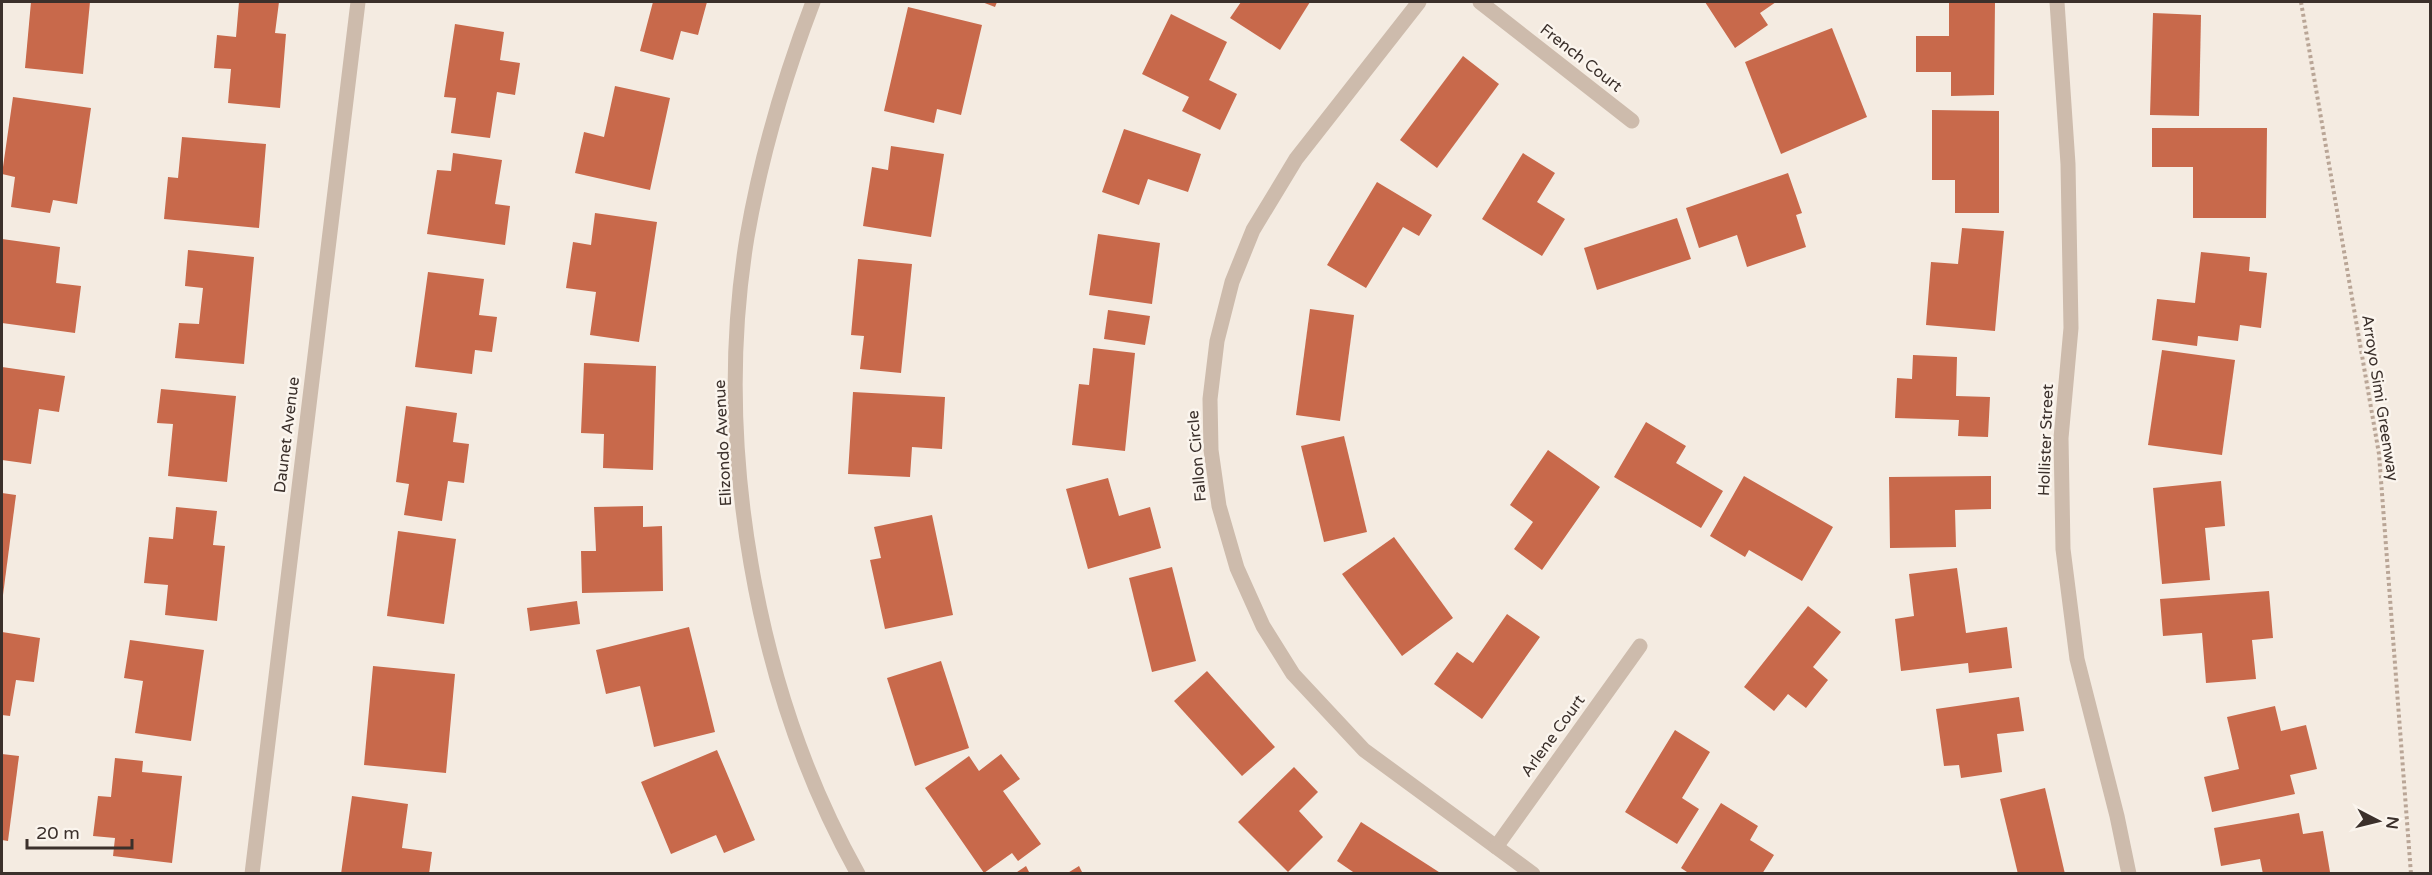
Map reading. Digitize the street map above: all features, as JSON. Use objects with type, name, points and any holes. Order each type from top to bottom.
[{"type":"street","name":"Daunet Avenue","points":[[252,873],[358,2]]},
{"type":"street","name":"Elizondo Avenue","points":[[813,2],[787,69],[764,153],[747,238],[738,324],[736,411],[742,498],[755,584],[777,677],[806,763],[858,873]]},
{"type":"street","name":"Fallon Circle","points":[[1419,2],[1296,159],[1253,230],[1232,282],[1217,341],[1210,399],[1211,450],[1219,506],[1237,568],[1263,626],[1293,674],[1364,750],[1533,873]]},
{"type":"street","name":"French Court","points":[[1480,2],[1632,121]]},
{"type":"street","name":"Hollister Street","points":[[2056,2],[2068,164],[2071,328],[2061,438],[2063,549],[2077,659],[2129,873]]},
{"type":"street","name":"Arlene Court","points":[[1496,847],[1640,646]]},
{"type":"path","name":"Arroyo Simi Greenway","points":[[2301,2],[2379,454],[2411,873]]},
{"type":"building","points":[[31,2],[90,2],[83,74],[25,68]]},
{"type":"building","points":[[239,2],[279,2],[275,33],[286,34],[280,108],[228,103],[231,69],[214,68],[217,35],[236,37]]},
{"type":"building","points":[[653,2],[707,2],[698,35],[681,31],[673,60],[640,51]]},
{"type":"building","points":[[982,2],[997,2],[995,7]]},
{"type":"building","points":[[1241,2],[1310,2],[1280,50],[1230,18]]},
{"type":"building","points":[[1705,2],[1776,2],[1760,13],[1768,25],[1735,48]]},
{"type":"building","points":[[1949,2],[1995,2],[1994,95],[1951,96],[1951,72],[1916,72],[1916,36],[1949,36]]},
{"type":"building","points":[[908,7],[982,25],[961,115],[937,109],[934,123],[884,111]]},
{"type":"building","points":[[2153,13],[2201,15],[2199,116],[2150,115]]},
{"type":"building","points":[[1171,14],[1227,42],[1209,80],[1237,94],[1220,130],[1182,111],[1189,97],[1142,74]]},
{"type":"building","points":[[455,24],[504,32],[500,60],[520,63],[515,95],[497,92],[490,138],[451,133],[456,98],[444,97]]},
{"type":"building","points":[[1832,28],[1867,117],[1781,154],[1745,62]]},
{"type":"building","points":[[1463,56],[1499,84],[1437,168],[1400,140]]},
{"type":"building","points":[[615,86],[670,98],[650,190],[575,173],[584,132],[604,137]]},
{"type":"building","points":[[13,97],[91,108],[77,204],[53,200],[50,213],[11,207],[15,177],[2,174]]},
{"type":"building","points":[[1932,110],[1999,111],[1999,213],[1955,213],[1955,180],[1932,180]]},
{"type":"building","points":[[2152,128],[2267,128],[2266,218],[2193,218],[2193,167],[2152,167]]},
{"type":"building","points":[[1124,129],[1201,154],[1188,192],[1148,179],[1139,205],[1102,192]]},
{"type":"building","points":[[182,137],[266,144],[259,228],[164,219],[168,177],[178,178]]},
{"type":"building","points":[[891,146],[944,154],[931,237],[863,226],[872,167],[888,170]]},
{"type":"building","points":[[453,153],[502,160],[495,204],[510,206],[505,245],[427,234],[437,170],[451,171]]},
{"type":"building","points":[[1523,153],[1555,173],[1537,202],[1565,219],[1542,256],[1482,219]]},
{"type":"building","points":[[1788,173],[1802,213],[1796,215],[1806,247],[1747,267],[1737,235],[1699,248],[1686,208]]},
{"type":"building","points":[[1377,182],[1432,215],[1419,236],[1403,227],[1366,288],[1327,265]]},
{"type":"building","points":[[595,213],[657,222],[639,342],[590,335],[596,292],[566,288],[573,242],[591,245]]},
{"type":"building","points":[[1677,218],[1691,259],[1597,290],[1584,248]]},
{"type":"building","points":[[1962,228],[2004,231],[1995,331],[1926,325],[1931,262],[1958,264]]},
{"type":"building","points":[[1098,234],[1160,243],[1152,304],[1089,295]]},
{"type":"building","points":[[2,239],[60,247],[56,283],[81,286],[75,333],[2,323]]},
{"type":"building","points":[[188,250],[254,257],[244,364],[175,358],[179,323],[199,324],[203,288],[185,286]]},
{"type":"building","points":[[2201,252],[2250,257],[2249,271],[2267,273],[2261,328],[2240,325],[2238,341],[2198,336],[2197,346],[2152,340],[2157,299],[2195,303]]},
{"type":"building","points":[[858,259],[912,264],[901,373],[860,369],[864,336],[851,335]]},
{"type":"building","points":[[428,272],[484,279],[479,315],[497,317],[492,352],[475,350],[472,374],[415,367]]},
{"type":"building","points":[[1310,309],[1354,315],[1340,421],[1296,415]]},
{"type":"building","points":[[1108,310],[1150,316],[1145,345],[1104,339]]},
{"type":"building","points":[[1093,348],[1135,353],[1125,451],[1072,445],[1079,384],[1089,385]]},
{"type":"building","points":[[2162,350],[2235,360],[2222,455],[2148,445]]},
{"type":"building","points":[[1913,355],[1957,357],[1956,396],[1990,397],[1988,437],[1958,436],[1959,420],[1895,418],[1897,378],[1912,379]]},
{"type":"building","points":[[584,363],[656,366],[653,470],[603,468],[604,434],[581,433]]},
{"type":"building","points":[[2,367],[65,376],[59,412],[39,409],[31,464],[2,460]]},
{"type":"building","points":[[161,389],[236,396],[227,482],[168,476],[173,424],[157,423]]},
{"type":"building","points":[[853,392],[945,397],[942,449],[912,447],[910,477],[848,474]]},
{"type":"building","points":[[406,406],[457,413],[453,442],[469,444],[464,483],[448,481],[442,521],[404,515],[409,484],[396,482]]},
{"type":"building","points":[[1646,422],[1686,446],[1676,463],[1723,491],[1701,528],[1614,477]]},
{"type":"building","points":[[1344,436],[1367,532],[1324,542],[1301,446]]},
{"type":"building","points":[[1548,450],[1600,487],[1542,570],[1514,549],[1533,522],[1510,505]]},
{"type":"building","points":[[1744,476],[1833,527],[1802,581],[1749,550],[1745,557],[1710,536]]},
{"type":"building","points":[[1991,476],[1991,509],[1955,510],[1956,547],[1890,548],[1889,477]]},
{"type":"building","points":[[1108,478],[1119,516],[1150,507],[1161,548],[1088,569],[1066,489]]},
{"type":"building","points":[[2221,481],[2225,526],[2205,528],[2210,580],[2162,584],[2153,488]]},
{"type":"building","points":[[2,493],[16,495],[3,595],[2,595]]},
{"type":"building","points":[[643,506],[643,527],[662,526],[663,591],[582,593],[581,551],[596,551],[594,507]]},
{"type":"building","points":[[176,507],[217,511],[213,545],[225,546],[217,621],[165,615],[168,585],[144,583],[149,537],[173,539]]},
{"type":"building","points":[[932,515],[953,615],[885,629],[870,560],[881,558],[874,527]]},
{"type":"building","points":[[398,531],[456,539],[444,624],[387,616]]},
{"type":"building","points":[[1394,537],[1453,618],[1402,656],[1342,574]]},
{"type":"building","points":[[1172,567],[1196,661],[1152,672],[1129,578]]},
{"type":"building","points":[[1957,568],[1966,633],[2007,627],[2012,668],[1969,673],[1968,663],[1901,671],[1895,619],[1914,616],[1909,574]]},
{"type":"building","points":[[2269,591],[2273,638],[2252,640],[2256,679],[2206,683],[2202,633],[2163,636],[2160,599]]},
{"type":"building","points":[[577,601],[580,624],[530,631],[527,608]]},
{"type":"building","points":[[1808,606],[1841,632],[1813,667],[1828,680],[1806,708],[1788,694],[1774,711],[1744,687]]},
{"type":"building","points":[[1507,614],[1540,637],[1482,719],[1434,684],[1457,652],[1473,663]]},
{"type":"building","points":[[689,627],[715,732],[654,747],[640,686],[606,694],[596,650]]},
{"type":"building","points":[[2,632],[40,638],[34,682],[16,680],[10,716],[2,715]]},
{"type":"building","points":[[130,640],[204,650],[191,741],[135,733],[143,681],[124,678]]},
{"type":"building","points":[[941,661],[969,748],[915,766],[887,678]]},
{"type":"building","points":[[373,666],[455,674],[446,773],[364,765]]},
{"type":"building","points":[[1207,671],[1275,747],[1242,776],[1174,701]]},
{"type":"building","points":[[2019,697],[2024,731],[1997,734],[2002,772],[1961,778],[1959,765],[1944,766],[1936,709]]},
{"type":"building","points":[[2275,706],[2281,731],[2306,725],[2317,769],[2290,775],[2295,794],[2212,812],[2204,777],[2239,769],[2227,717]]},
{"type":"building","points":[[1675,730],[1710,752],[1682,798],[1699,809],[1677,844],[1625,812]]},
{"type":"building","points":[[717,750],[755,840],[724,853],[716,835],[671,854],[641,782]]},
{"type":"building","points":[[2,754],[19,756],[8,841],[2,840]]},
{"type":"building","points":[[1001,754],[1020,779],[1003,791],[1041,844],[1018,861],[1012,853],[984,873],[925,788],[969,756],[979,771]]},
{"type":"building","points":[[115,758],[143,761],[142,772],[182,776],[172,863],[113,856],[115,838],[93,836],[98,796],[111,797]]},
{"type":"building","points":[[1294,767],[1318,792],[1299,811],[1323,837],[1288,872],[1238,822]]},
{"type":"building","points":[[2045,788],[2065,874],[2018,874],[2000,799]]},
{"type":"building","points":[[352,796],[408,804],[402,848],[432,852],[429,874],[341,874]]},
{"type":"building","points":[[1721,803],[1758,826],[1750,840],[1774,855],[1762,874],[1690,874],[1681,868]]},
{"type":"building","points":[[2299,813],[2303,834],[2323,831],[2330,872],[2263,874],[2260,859],[2221,866],[2214,828]]},
{"type":"building","points":[[1361,822],[1442,874],[1356,874],[1337,861]]},
{"type":"building","points":[[1026,866],[1030,874],[1014,874]]},
{"type":"building","points":[[1079,866],[1083,874],[1066,874]]}]
